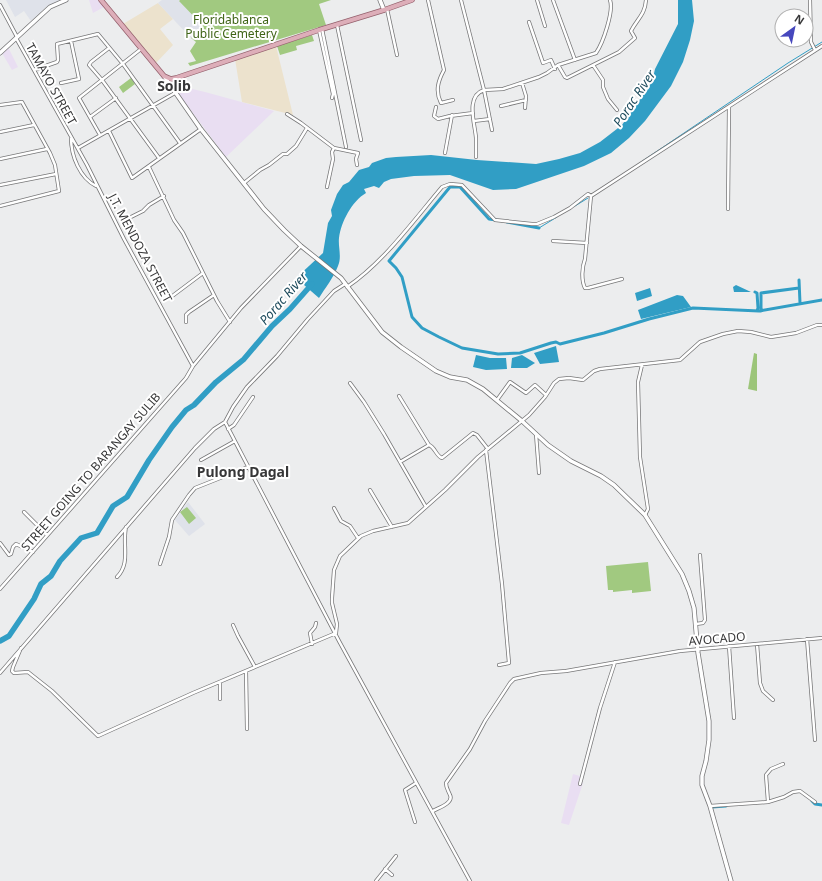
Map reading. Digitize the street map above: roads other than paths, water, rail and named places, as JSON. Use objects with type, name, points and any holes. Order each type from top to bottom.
[{"type":"main road","points":[[101,0],[164,76],[171,79],[386,10],[412,0]]},
{"type":"street","points":[[0,53],[50,7],[66,0]]},
{"type":"street","points":[[380,0],[386,10],[397,55]]},
{"type":"street","points":[[428,0],[444,70],[438,81],[438,96],[441,103],[453,100]]},
{"type":"street","points":[[461,0],[484,90],[492,130]]},
{"type":"street","points":[[537,0],[545,26]]},
{"type":"street","points":[[553,0],[575,60]]},
{"type":"street","points":[[476,157],[473,102],[477,93],[484,90],[503,89],[522,83],[539,77],[558,65],[596,53],[599,49],[609,22],[612,5],[610,0]]},
{"type":"street","points":[[558,65],[566,78],[619,52],[635,38],[631,31],[643,15],[646,0]]},
{"type":"street","points":[[810,0],[811,42],[815,50]]},
{"type":"street","name":"TAMAYO STREET","points":[[0,5],[33,70],[72,138]]},
{"type":"street","points":[[529,22],[544,63],[551,60],[555,68]]},
{"type":"street","points":[[337,25],[361,140]]},
{"type":"street","points":[[321,30],[333,94],[332,98]]},
{"type":"street","points":[[321,30],[346,147]]},
{"type":"street","points":[[33,70],[57,62],[57,44],[98,34],[154,105],[180,143]]},
{"type":"street","points":[[61,83],[79,79],[71,41]]},
{"type":"street","points":[[0,673],[195,448],[214,429],[225,422],[233,407],[247,387],[278,356],[308,319],[334,291],[360,278],[379,260],[442,187],[450,184],[462,185],[495,220],[538,224],[570,208],[584,195],[588,194],[591,196],[822,46]]},
{"type":"street","points":[[109,48],[89,65],[116,98],[159,158]]},
{"type":"street","points":[[100,135],[79,98],[142,49]]},
{"type":"street","points":[[593,65],[603,80],[603,86],[608,99],[617,110]]},
{"type":"street","points":[[164,76],[201,129],[269,214],[301,246],[339,276],[382,332],[436,371],[450,377],[467,380],[483,389],[498,400],[548,445],[571,461],[601,476],[614,485],[645,515],[682,574],[694,608],[698,649],[706,700],[709,740],[702,776],[702,785],[710,806],[730,881]]},
{"type":"street","points":[[522,83],[526,92],[525,108]]},
{"type":"street","points":[[78,148],[175,93]]},
{"type":"street","points":[[90,117],[116,98]]},
{"type":"street","points":[[501,106],[526,100]]},
{"type":"street","points":[[0,105],[22,102],[55,165],[59,191],[0,206]]},
{"type":"street","points":[[728,209],[729,106]]},
{"type":"street","points":[[436,107],[434,116],[436,119],[452,115],[473,113]]},
{"type":"street","points":[[287,114],[334,148],[358,154],[356,159],[357,165]]},
{"type":"street","points":[[445,153],[452,115]]},
{"type":"street","points":[[474,121],[490,119]]},
{"type":"street","points":[[0,132],[34,125]]},
{"type":"street","points":[[244,183],[283,154],[287,154],[296,146],[307,128]]},
{"type":"street","points":[[109,131],[132,178],[201,129]]},
{"type":"street","points":[[72,138],[71,147],[75,161],[92,184],[98,187]]},
{"type":"street","name":"J.T. MENDOZA STREET","points":[[72,138],[124,239],[193,366]]},
{"type":"street","points":[[326,187],[334,148]]},
{"type":"street","points":[[0,159],[47,149]]},
{"type":"street","points":[[149,167],[174,220],[183,233],[214,295],[230,322]]},
{"type":"street","points":[[0,185],[56,174]]},
{"type":"street","points":[[131,217],[143,211],[149,205],[164,196]]},
{"type":"street","points":[[591,196],[587,243],[583,265],[583,283],[585,288],[622,279]]},
{"type":"street","points":[[553,241],[587,243]]},
{"type":"street","name":"STREET GOING TO BARANGAY SULIB","points":[[0,589],[186,378],[193,366],[230,322],[301,246]]},
{"type":"street","points":[[171,297],[204,273]]},
{"type":"street","points":[[186,322],[186,315],[188,312],[214,295]]},
{"type":"street","points":[[336,633],[337,624],[332,603],[334,570],[340,556],[361,536],[373,531],[408,524],[487,449],[537,408],[554,382],[559,379],[569,378],[583,380],[594,371],[600,369],[680,360],[700,342],[723,334],[751,332],[771,337],[796,334],[817,325],[822,325]]},
{"type":"street","points":[[642,365],[638,382],[640,457],[648,509],[645,515]]},
{"type":"street","points":[[498,400],[510,382],[526,393],[535,385],[546,395]]},
{"type":"street","points":[[350,383],[364,402],[426,507]]},
{"type":"street","points":[[399,396],[429,445],[433,447],[439,457],[442,458],[473,432],[487,449],[509,663],[499,665]]},
{"type":"street","points":[[228,429],[234,425],[253,398]]},
{"type":"street","points":[[225,422],[416,783],[433,811],[470,881]]},
{"type":"street","points":[[536,434],[539,472]]},
{"type":"street","points":[[201,460],[235,441]]},
{"type":"street","points":[[400,462],[429,445]]},
{"type":"street","points":[[160,564],[169,537],[172,520],[195,488],[248,467]]},
{"type":"street","points":[[370,490],[392,527]]},
{"type":"street","points":[[334,508],[341,521],[349,525],[358,538]]},
{"type":"street","points":[[24,512],[48,536]]},
{"type":"street","points":[[117,578],[125,564],[126,557],[124,538],[127,527]]},
{"type":"street","points":[[0,543],[9,555],[16,544],[33,552]]},
{"type":"street","points":[[696,624],[704,622],[705,620],[700,555]]},
{"type":"street","points":[[312,644],[310,633],[315,627],[316,623]]},
{"type":"street","points":[[233,625],[256,667]]},
{"type":"street","points":[[21,648],[12,671],[28,672],[52,691],[98,736],[336,633]]},
{"type":"street","name":"AVOCADO","points":[[433,811],[451,800],[446,783],[470,749],[485,722],[513,680],[541,673],[566,671],[698,649],[822,638]]},
{"type":"street","points":[[808,639],[815,740]]},
{"type":"street","points":[[757,644],[760,683],[763,690],[773,700]]},
{"type":"street","points":[[729,646],[734,718]]},
{"type":"street","points":[[580,784],[600,708],[615,662]]},
{"type":"street","points":[[246,671],[248,729]]},
{"type":"street","points":[[220,682],[220,699]]},
{"type":"street","points":[[768,802],[766,775],[777,765],[782,764]]},
{"type":"street","points":[[415,822],[405,790],[416,783]]},
{"type":"street","points":[[710,806],[768,802],[784,797],[793,792],[800,791],[815,802]]},
{"type":"street","points":[[376,881],[396,856]]},
{"type":"street","points":[[385,869],[392,875]]},
{"type":"water","points":[[678,0],[692,0],[694,21],[683,62],[671,86],[645,121],[629,138],[611,153],[584,166],[516,189],[493,190],[450,175],[414,176],[391,179],[384,182],[379,188],[374,186],[364,189],[366,193],[356,201],[348,212],[342,225],[339,238],[339,263],[319,298],[296,278],[323,253],[328,223],[332,216],[331,210],[337,194],[343,185],[349,182],[359,170],[369,167],[372,163],[386,158],[431,155],[536,164],[580,153],[600,142],[622,125],[652,82],[655,69],[678,24]]},
{"type":"water","points":[[736,285],[751,292],[734,292],[733,287]]},
{"type":"water","points":[[650,288],[652,296],[637,301],[635,293]]},
{"type":"water","points":[[677,295],[683,296],[691,307],[641,319],[638,310]]},
{"type":"water","points":[[556,346],[559,362],[540,364],[534,353]]},
{"type":"water","points":[[476,355],[490,358],[506,358],[507,369],[486,370],[473,367]]},
{"type":"water","points":[[522,355],[535,363],[527,368],[511,368],[512,358]]},
{"type":"waterway","points":[[641,162],[788,63],[822,42]]},
{"type":"waterway","points":[[496,220],[489,219],[460,187],[450,187],[389,261],[402,277],[412,317],[422,328],[462,348],[498,354],[520,353],[551,343],[556,342],[560,344],[693,308],[759,311],[822,300]]},
{"type":"waterway","points":[[575,206],[588,198]]},
{"type":"waterway","points":[[539,228],[557,217]]},
{"type":"waterway","points":[[507,222],[539,228]]},
{"type":"waterway","points":[[799,280],[800,303]]},
{"type":"waterway","name":"Porac River","points":[[0,641],[9,636],[34,599],[41,584],[51,576],[60,561],[81,538],[97,533],[113,506],[127,497],[149,460],[186,410],[194,405],[216,382],[244,359],[272,326],[290,309],[312,284]]},
{"type":"waterway","points":[[761,311],[761,293],[799,288]]},
{"type":"waterway","points":[[755,292],[757,293],[757,311]]},
{"type":"waterway","points":[[812,801],[815,804],[822,805]]},
{"type":"waterway","points":[[712,807],[726,806]]},
{"type":"district","name":"Solib","points":[[174,86]]},
{"type":"district","name":"Pulong Dagal","points":[[243,472]]},
{"type":"park label","name":"Floridablanca Public Cemetery","points":[[231,27]]}]
